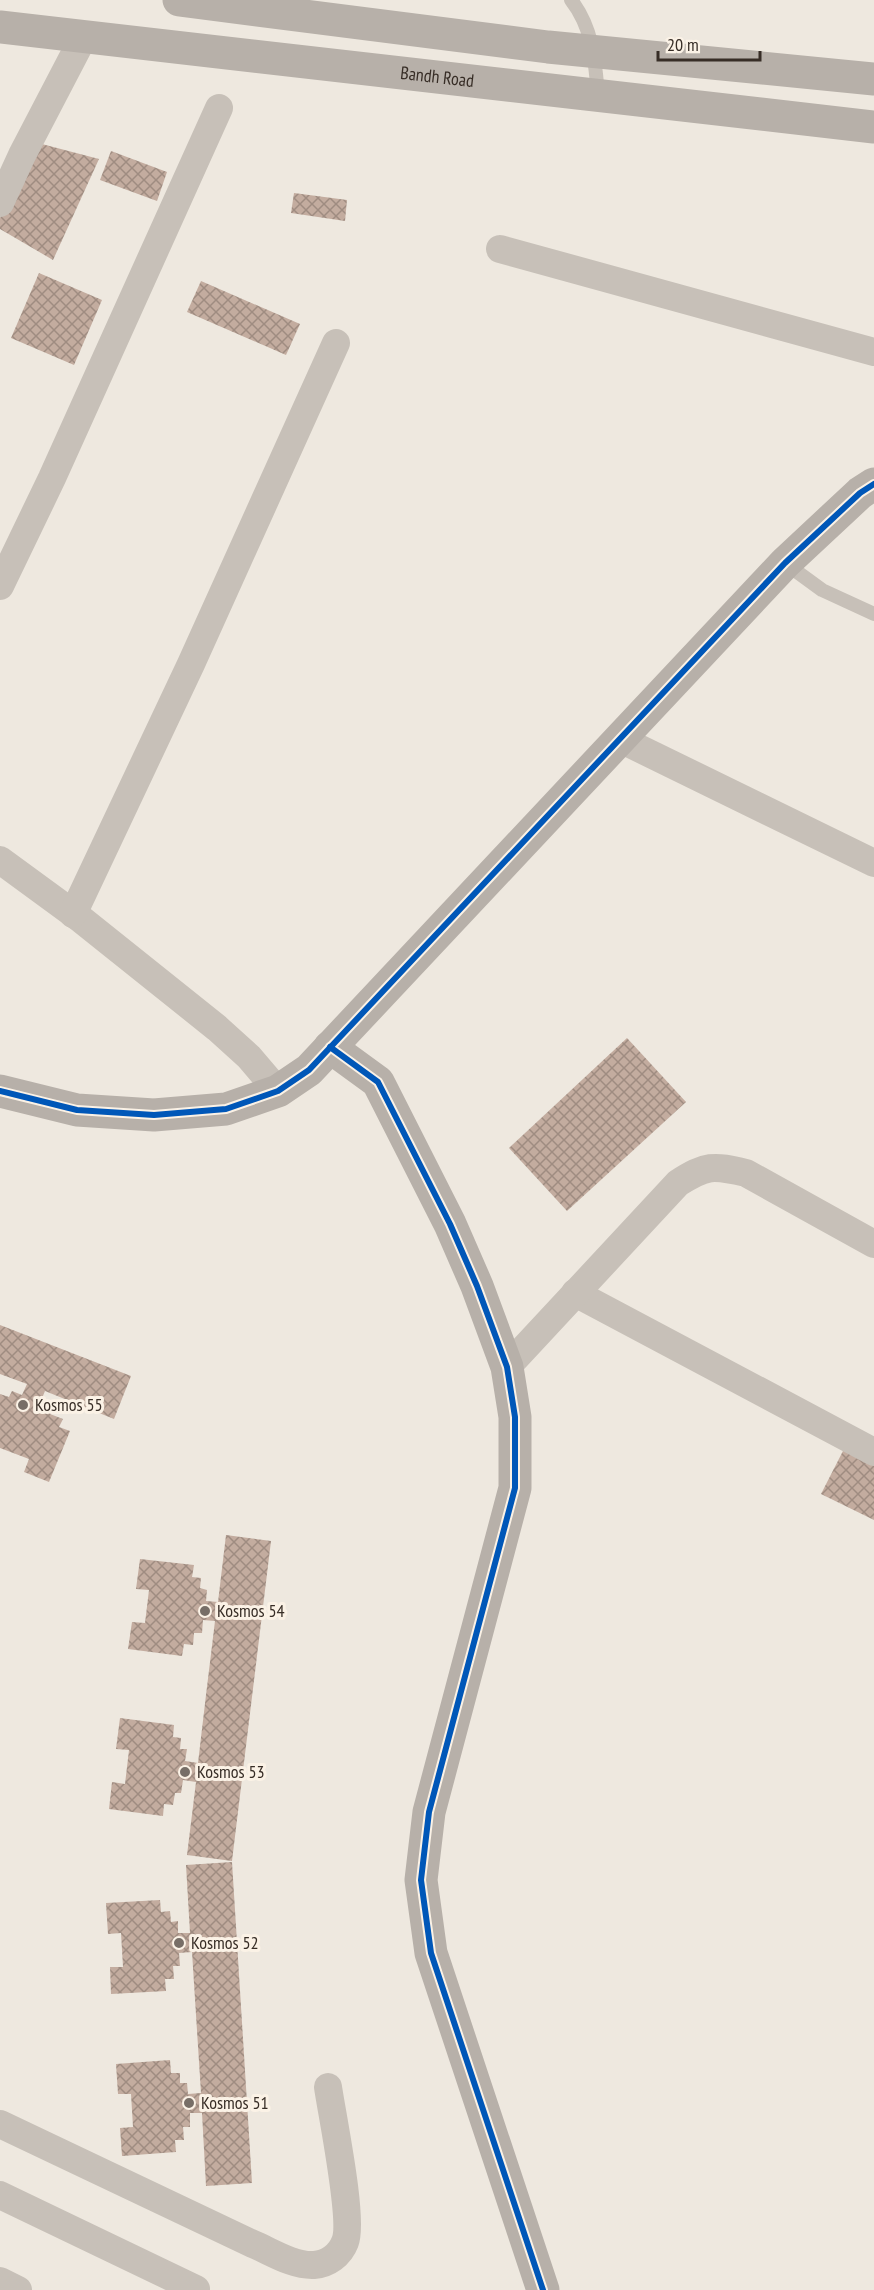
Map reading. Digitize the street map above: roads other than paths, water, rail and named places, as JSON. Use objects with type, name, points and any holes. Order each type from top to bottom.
[{"type":"street","points":[[179,0],[594,51],[874,79]]},
{"type":"street","name":"Bandh Road","points":[[0,27],[874,127]]},
{"type":"street","points":[[0,203],[22,155],[84,36]]},
{"type":"street","points":[[0,586],[52,478],[219,108]]},
{"type":"street","points":[[500,249],[874,352]]},
{"type":"street","points":[[73,914],[186,675],[336,343]]},
{"type":"street","points":[[0,1091],[77,1110],[154,1115],[226,1109],[278,1091],[309,1070],[785,563],[860,493],[874,484]]},
{"type":"street","points":[[620,739],[874,863]]},
{"type":"street","points":[[0,860],[73,914],[217,1028],[249,1057],[278,1091]]},
{"type":"street","points":[[330,1047],[378,1082],[450,1224],[477,1286],[507,1367],[515,1417],[514,1488],[429,1812],[422,1880],[431,1953],[543,2290]]},
{"type":"street","points":[[507,1367],[678,1184],[700,1169],[723,1167],[746,1173],[874,1244]]},
{"type":"street","points":[[575,1293],[874,1452]]},
{"type":"street","points":[[0,2124],[289,2260],[313,2265],[326,2262],[337,2255],[346,2240],[347,2216],[328,2087]]},
{"type":"street","points":[[0,2195],[196,2289]]},
{"type":"street","points":[[0,2281],[18,2290]]},
{"type":"lane","points":[[571,0],[583,18],[594,51],[598,95]]},
{"type":"lane","points":[[785,563],[822,590],[874,614]]},
{"type":"place","name":"Kosmos 55","points":[[23,1405]]},
{"type":"place","name":"Kosmos 54","points":[[205,1611]]},
{"type":"place","name":"Kosmos 53","points":[[185,1772]]},
{"type":"place","name":"Kosmos 52","points":[[179,1943]]},
{"type":"place","name":"Kosmos 51","points":[[189,2103]]}]
